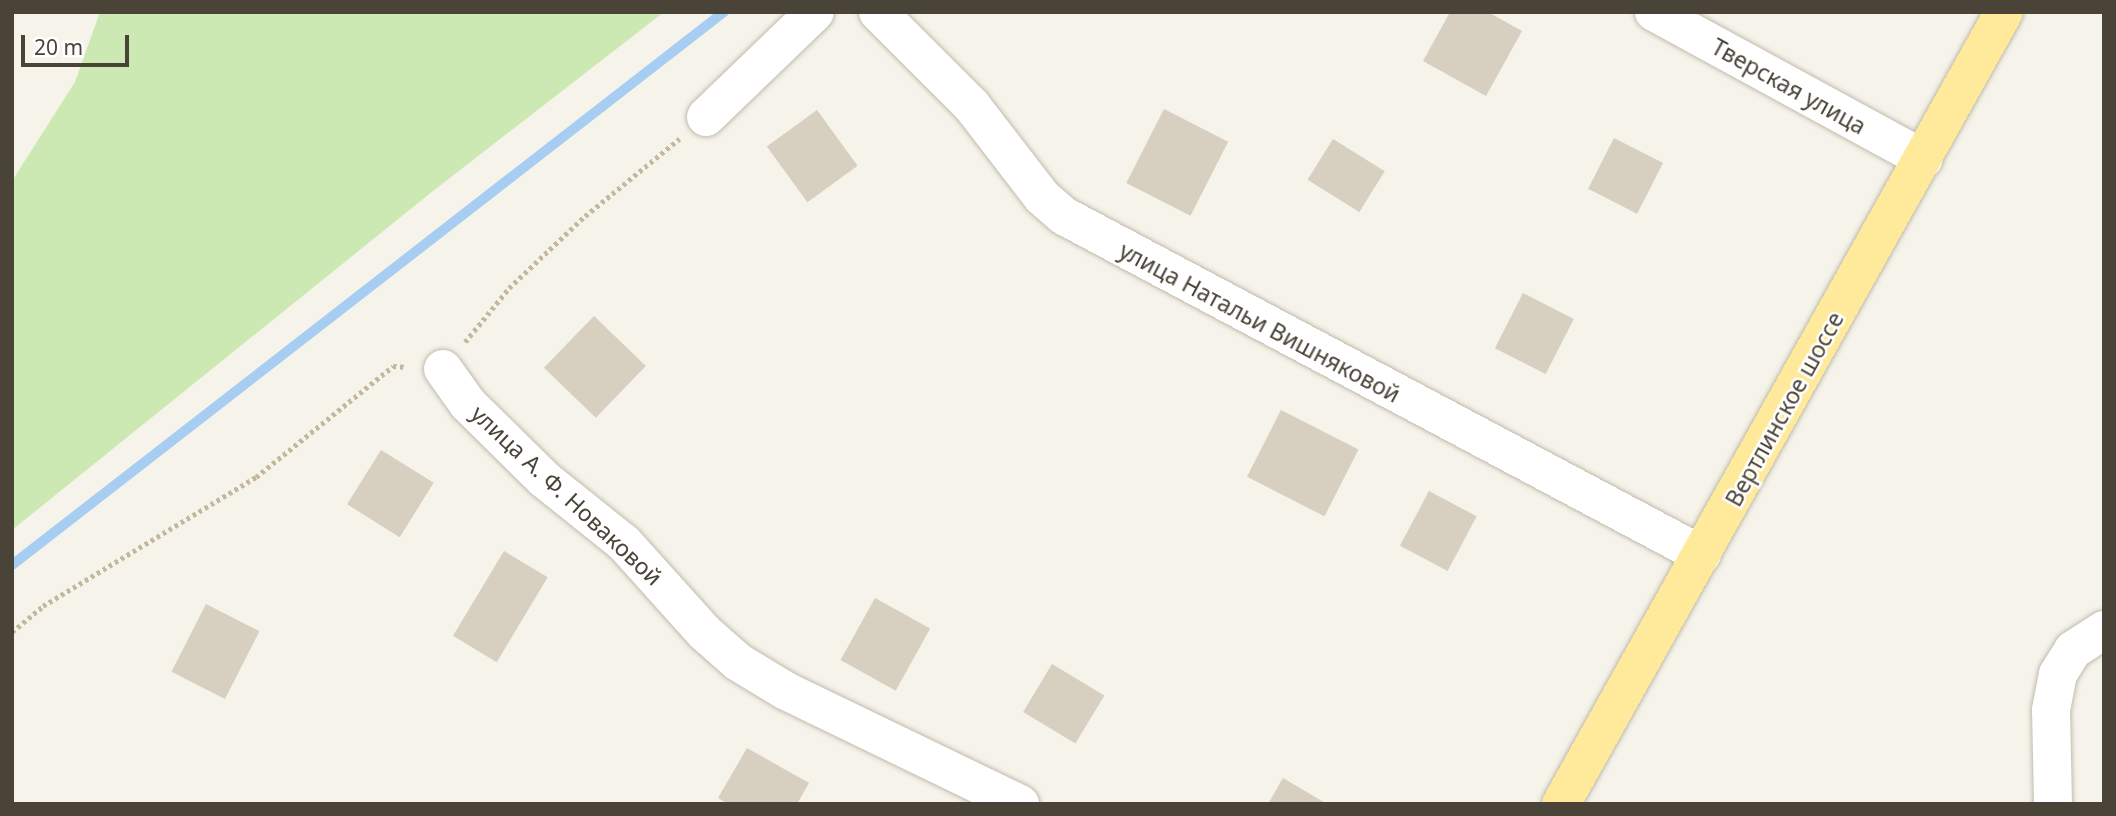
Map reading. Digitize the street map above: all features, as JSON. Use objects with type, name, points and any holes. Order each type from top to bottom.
[{"type":"main road","name":"Вертлинское шоссе","points":[[1561,804],[2004,12]]},
{"type":"street","points":[[706,117],[815,12]]},
{"type":"street","name":"улица Натальи Вишняковой","points":[[878,12],[972,107],[1042,197],[1064,216],[1702,555]]},
{"type":"street","name":"Тверская улица","points":[[1654,12],[1924,159]]},
{"type":"street","name":"улица А. Ф. Новаковой","points":[[443,369],[468,404],[544,479],[624,543],[704,632],[738,662],[786,691],[1020,804]]},
{"type":"street","points":[[2053,804],[2051,710],[2058,674],[2073,650],[2104,630]]},
{"type":"path","points":[[12,632],[43,606],[256,477],[393,366],[443,369],[519,279],[585,216],[706,117]]},
{"type":"green space","points":[[100,12],[664,12],[433,191],[12,530],[12,181],[75,82]]},
{"type":"building","points":[[1450,12],[1488,12],[1522,31],[1486,96],[1423,61]]},
{"type":"building","points":[[1164,109],[1228,142],[1190,216],[1126,183]]},
{"type":"building","points":[[817,110],[858,166],[807,202],[767,146]]},
{"type":"building","points":[[1614,138],[1663,163],[1637,214],[1588,189]]},
{"type":"building","points":[[1333,139],[1385,171],[1359,212],[1308,180]]},
{"type":"building","points":[[1523,293],[1574,319],[1546,374],[1495,348]]},
{"type":"building","points":[[594,316],[646,366],[596,418],[544,368]]},
{"type":"building","points":[[1281,410],[1359,449],[1324,516],[1247,477]]},
{"type":"building","points":[[381,450],[434,483],[400,537],[347,504]]},
{"type":"building","points":[[1429,491],[1477,516],[1448,571],[1400,546]]},
{"type":"building","points":[[504,551],[548,577],[497,662],[453,636]]},
{"type":"building","points":[[875,598],[930,629],[896,691],[841,660]]},
{"type":"building","points":[[206,604],[259,631],[225,699],[171,672]]},
{"type":"building","points":[[1052,664],[1104,695],[1075,743],[1023,712]]},
{"type":"building","points":[[747,748],[809,783],[797,804],[728,804],[718,798]]},
{"type":"building","points":[[1283,778],[1327,804],[1268,804]]},
{"type":"waterway","points":[[12,565],[724,12]]}]
